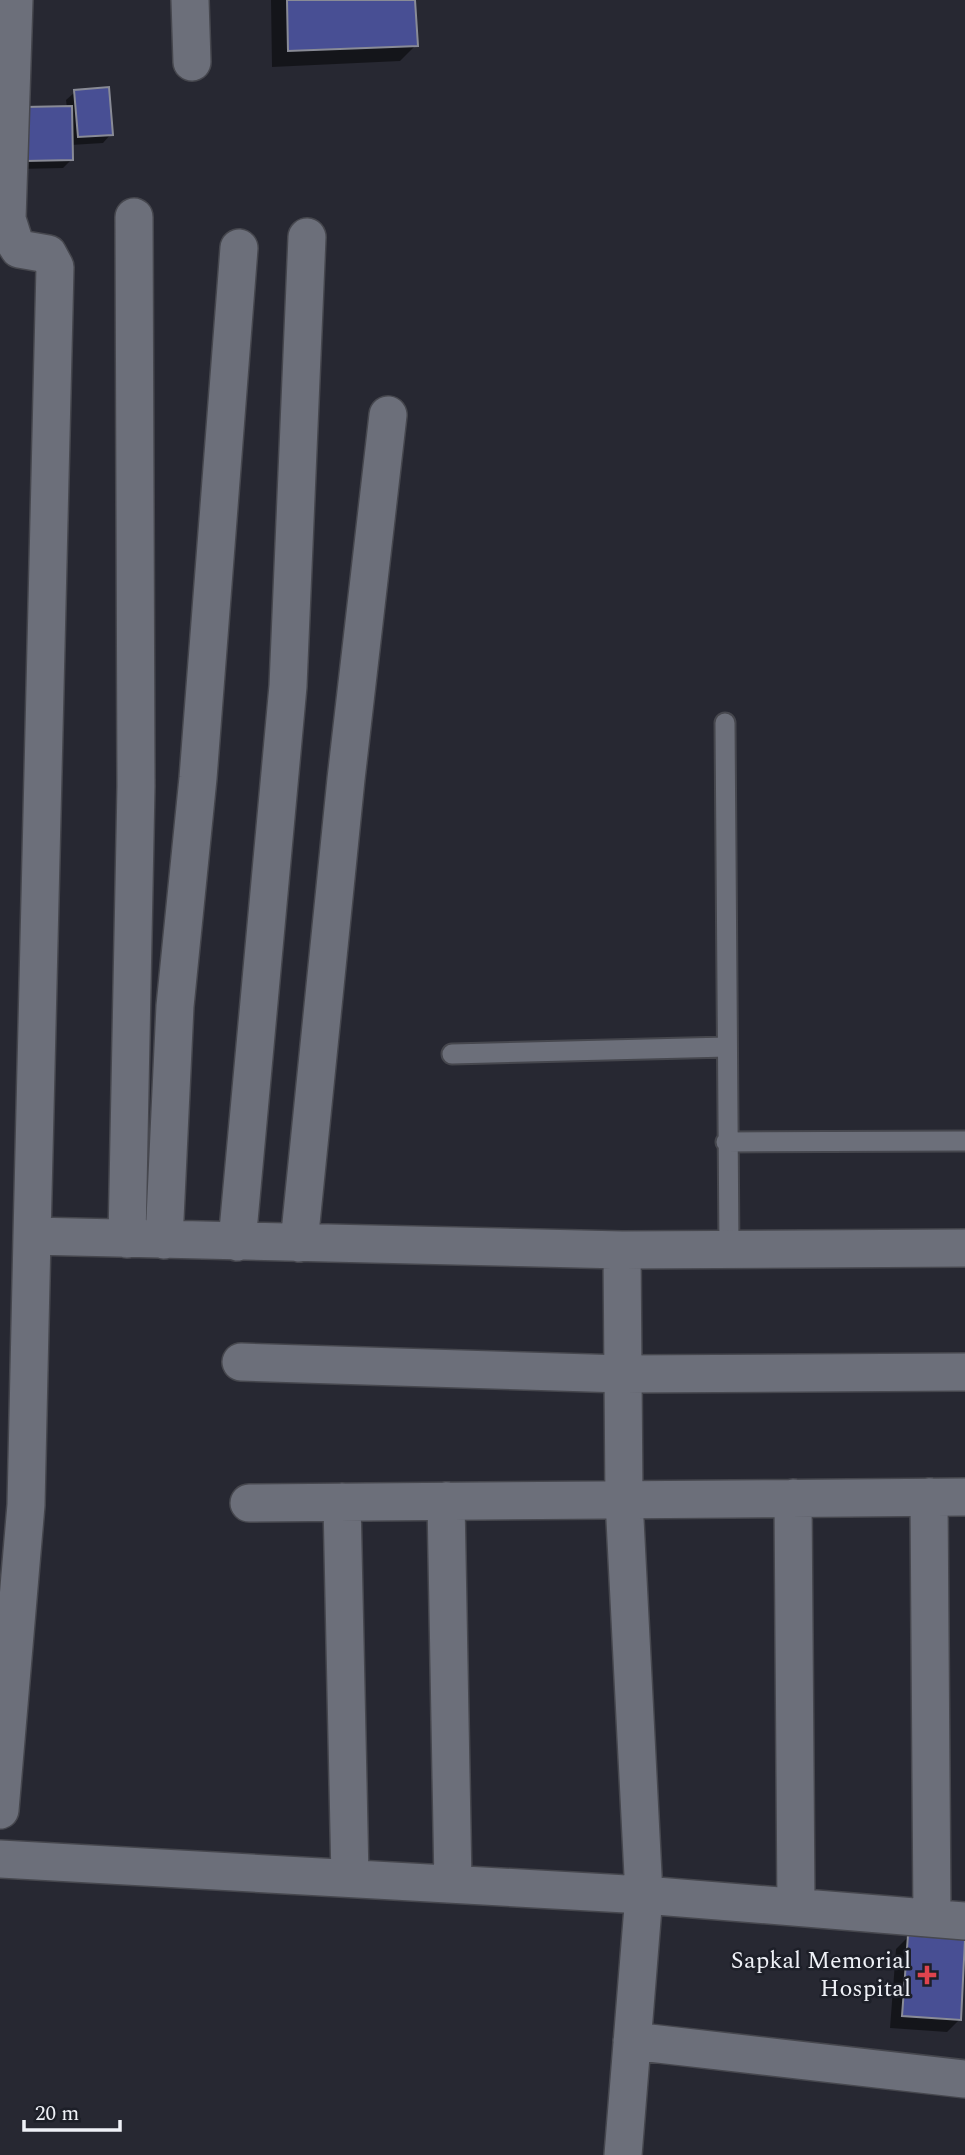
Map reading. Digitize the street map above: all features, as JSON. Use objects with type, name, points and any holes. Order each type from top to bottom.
[{"type":"street","points":[[0,1810],[26,1505],[55,267],[48,254],[19,249],[13,242],[7,219],[15,0]]},
{"type":"street","points":[[190,0],[192,62]]},
{"type":"street","points":[[127,1238],[136,786],[134,217]]},
{"type":"street","points":[[237,1242],[288,686],[307,237]]},
{"type":"street","points":[[164,1240],[175,1006],[198,778],[239,248]]},
{"type":"street","points":[[299,1243],[346,779],[388,415]]},
{"type":"street","points":[[32,1236],[622,1250],[965,1248]]},
{"type":"street","points":[[622,1250],[624,1500],[644,1895],[623,2155]]},
{"type":"street","points":[[241,1362],[623,1374],[965,1372]]},
{"type":"street","points":[[0,1858],[644,1895],[948,1919],[929,1497]]},
{"type":"street","points":[[249,1503],[965,1497]]},
{"type":"street","points":[[793,1498],[796,1907]]},
{"type":"street","points":[[446,1501],[453,1884]]},
{"type":"street","points":[[342,1502],[349,1878]]},
{"type":"street","points":[[632,2041],[965,2079]]},
{"type":"lane","points":[[725,723],[726,1142],[729,1249]]},
{"type":"lane","points":[[453,1054],[727,1047]]},
{"type":"lane","points":[[726,1142],[965,1141]]},
{"type":"building","points":[[287,0],[415,0],[418,46],[288,51]]},
{"type":"building","points":[[109,87],[113,135],[78,137],[74,90]]},
{"type":"building","points":[[72,106],[73,160],[25,161],[24,107]]},
{"type":"building","points":[[908,1935],[965,1939],[961,2020],[902,2016]]},
{"type":"place","name":"Sapkal Memorial Hospital","points":[[927,1975]]}]
